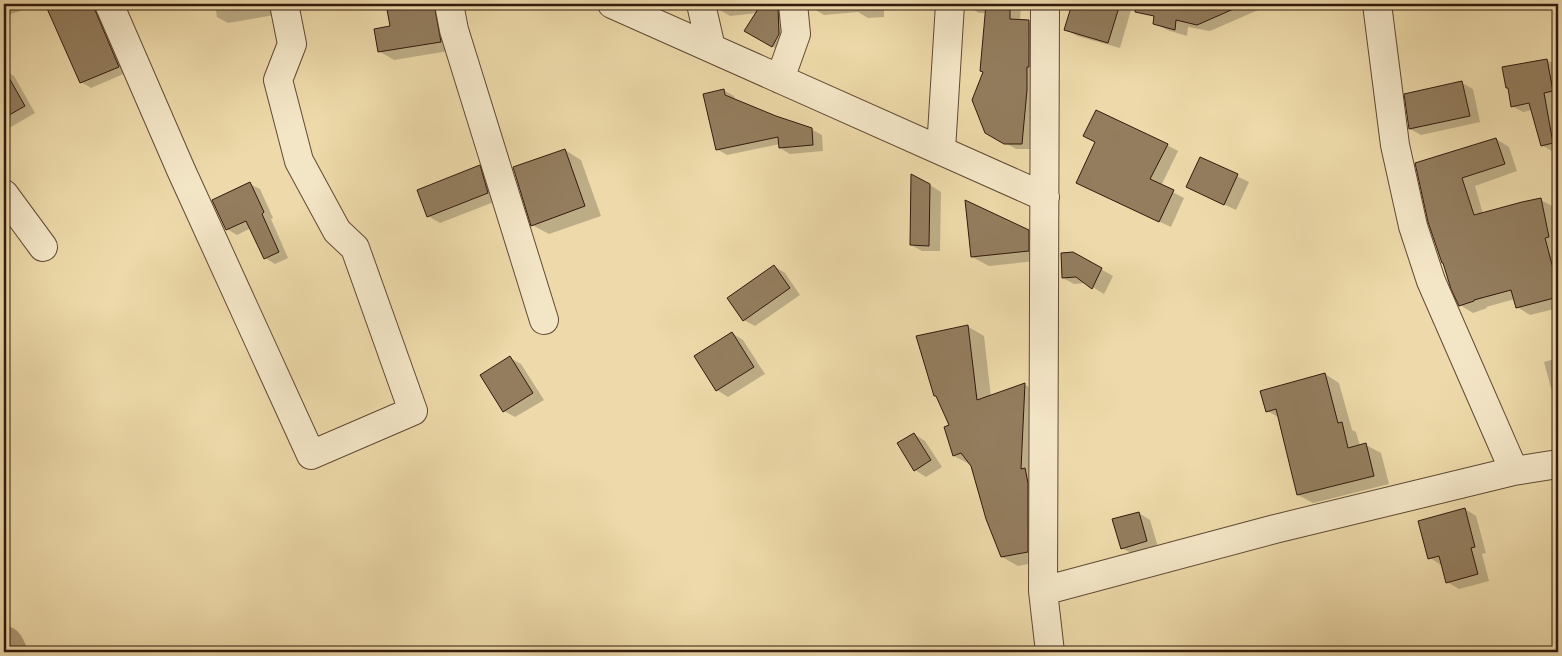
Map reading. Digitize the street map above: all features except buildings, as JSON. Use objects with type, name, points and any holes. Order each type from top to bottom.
[{"type":"street","points":[[109,4],[185,179],[312,455],[413,411],[355,248],[336,232],[299,161],[278,80],[292,44],[284,4]]},
{"type":"street","points":[[449,4],[454,30],[544,320]]},
{"type":"street","points":[[612,4],[1045,197]]},
{"type":"street","points":[[701,4],[711,48]]},
{"type":"street","points":[[780,79],[796,34],[793,4]]},
{"type":"street","points":[[941,150],[950,4]]},
{"type":"street","points":[[1045,4],[1043,591],[1050,652]]},
{"type":"street","points":[[1377,4],[1395,145],[1413,226],[1431,281],[1514,471]]},
{"type":"street","points":[[4,194],[43,247]]},
{"type":"street","points":[[1043,591],[1276,529],[1514,471],[1558,464]]},
{"type":"waterway","points":[[4,646],[7,652]]}]
